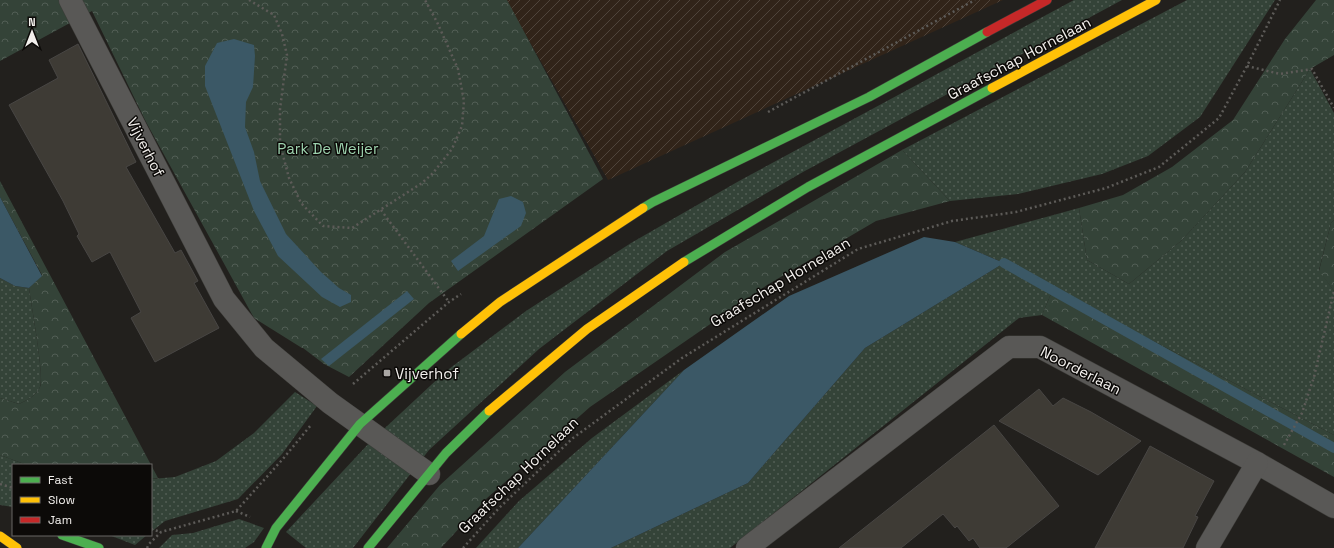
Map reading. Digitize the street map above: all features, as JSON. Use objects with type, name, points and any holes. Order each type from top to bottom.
[{"type":"street","name":"Vijverhof","points":[[70,0],[224,299],[264,348],[330,403],[429,474]]},
{"type":"street","points":[[266,548],[276,528],[360,424],[457,337],[500,302],[653,202],[870,97],[1047,0]]},
{"type":"street","name":"Graafschap Hornelaan","points":[[368,548],[446,453],[484,415],[587,329],[686,260],[808,187],[1156,0]]},
{"type":"street","name":"Noorderlaan","points":[[747,548],[1009,347],[1040,347],[1256,463],[1334,507]]},
{"type":"street","points":[[1207,548],[1256,463]]},
{"type":"street","points":[[2,532],[17,548]]},
{"type":"street","points":[[65,536],[99,548]]},
{"type":"path","points":[[249,0],[274,15],[282,34],[288,56],[280,109],[280,144],[288,178],[301,203],[323,226],[352,228],[422,183],[433,173],[452,149],[462,126],[464,101],[458,69],[437,22],[425,0]]},
{"type":"path","name":"Graafschap Hornelaan","points":[[463,548],[500,508],[573,438],[682,358],[858,249],[952,221],[1016,212],[1098,190],[1159,167],[1218,118],[1247,66],[1280,0]]},
{"type":"path","points":[[1247,66],[1280,74],[1312,69],[1334,108]]},
{"type":"path","points":[[381,210],[449,302]]},
{"type":"path","points":[[1284,446],[1302,413],[1314,377],[1334,291]]},
{"type":"path","points":[[0,484],[12,488]]},
{"type":"path","points":[[152,529],[161,532]]},
{"type":"shaded area","points":[[506,0],[1003,0],[608,180]]},
{"type":"green space","name":"Park De Weijer","points":[[0,0],[507,0],[603,179],[429,303],[349,377],[324,364],[303,348],[254,318],[146,122],[92,11],[0,61]]},
{"type":"green space","points":[[1074,0],[1122,0],[803,172],[667,251],[539,349],[429,450],[353,548],[306,548],[286,532],[371,441],[445,372],[526,311],[631,243],[739,181]]},
{"type":"green space","points":[[1187,0],[1275,0],[1200,117],[1148,156],[1102,174],[1018,194],[950,201],[902,150]]},
{"type":"green space","points":[[1316,0],[1334,0],[1334,55],[1310,69],[1245,172],[1181,241],[1129,284],[1087,260],[1079,208],[1123,195],[1172,167],[1233,120],[1285,39]]},
{"type":"green space","points":[[1310,69],[1334,113],[1334,220],[1331,223],[1319,270],[1334,291],[1334,435],[1053,289],[1042,315],[1019,318],[730,548],[611,548],[748,483],[865,348],[1004,263],[955,242],[1079,208],[1087,260],[1129,284],[1181,241],[1245,172]]},
{"type":"green space","points":[[902,150],[950,201],[876,221],[767,285],[590,407],[487,498],[441,548],[387,548],[440,485],[565,372],[725,252]]},
{"type":"green space","points":[[0,181],[151,464],[24,464],[0,455],[0,398],[19,404],[34,395],[40,387],[41,370],[29,288],[42,275],[0,197]]},
{"type":"green space","points":[[1334,220],[1334,291],[1319,271],[1331,223]]},
{"type":"green space","points":[[0,278],[15,286],[29,288],[37,340],[41,370],[40,387],[34,395],[19,404],[0,398]]},
{"type":"green space","points":[[1053,289],[1334,435],[1334,477],[1042,315]]},
{"type":"green space","points":[[684,370],[518,548],[476,548],[519,501],[592,438]]},
{"type":"green space","points":[[295,392],[317,406],[282,454],[238,499],[165,521],[152,531],[152,479],[175,477],[216,461],[254,433]]},
{"type":"green space","points":[[0,455],[24,464],[12,464],[12,507],[0,505]]},
{"type":"green space","points":[[152,467],[158,478],[152,479]]},
{"type":"green space","points":[[239,519],[264,528],[254,542],[245,548],[159,548],[172,535],[193,533]]},
{"type":"green space","points":[[112,536],[146,536],[135,545]]},
{"type":"water","points":[[234,39],[254,45],[255,56],[253,87],[246,102],[245,127],[254,152],[260,181],[286,234],[321,272],[339,288],[351,295],[351,302],[340,307],[322,297],[278,256],[254,211],[205,86],[205,66],[217,43]]},
{"type":"water","points":[[511,196],[523,202],[526,213],[521,226],[458,271],[451,261],[484,236],[499,199]]},
{"type":"water","points":[[0,197],[42,276],[29,288],[15,286],[0,278]]},
{"type":"water","points":[[924,237],[955,242],[1004,263],[865,348],[748,483],[611,548],[518,548],[684,370],[789,296]]},
{"type":"water","points":[[407,291],[414,299],[329,366],[321,359]]},
{"type":"building","points":[[78,44],[136,162],[126,167],[175,253],[181,250],[198,281],[194,283],[219,328],[155,362],[131,318],[141,312],[110,252],[92,262],[77,236],[79,234],[63,201],[9,105],[58,78],[49,60]]},
{"type":"building","points":[[1039,389],[1053,406],[1063,398],[1091,412],[1141,441],[1098,475],[999,421]]},
{"type":"building","points":[[994,425],[1059,506],[1006,548],[980,548],[973,538],[969,541],[957,526],[955,528],[943,514],[901,548],[839,548]]},
{"type":"building","points":[[1150,446],[1214,481],[1195,516],[1198,517],[1183,548],[1095,548]]},
{"type":"waterway","points":[[1004,263],[1334,448]]},
{"type":"traffic: fast","points":[[643,208],[869,97],[987,32]]},
{"type":"traffic: fast","points":[[684,262],[808,187],[992,88]]},
{"type":"traffic: fast","points":[[266,548],[276,528],[360,424],[461,334]]},
{"type":"traffic: fast","points":[[368,548],[446,453],[489,411]]},
{"type":"traffic: fast","points":[[65,536],[99,548]]},
{"type":"traffic: slow","points":[[992,88],[1156,0]]},
{"type":"traffic: slow","points":[[461,334],[500,302],[643,208]]},
{"type":"traffic: slow","points":[[489,411],[587,329],[684,262]]},
{"type":"traffic: slow","points":[[0,536],[17,548]]},
{"type":"traffic: jam","points":[[987,32],[1047,0]]},
{"type":"place","name":"Vijverhof","points":[[387,373]]}]
